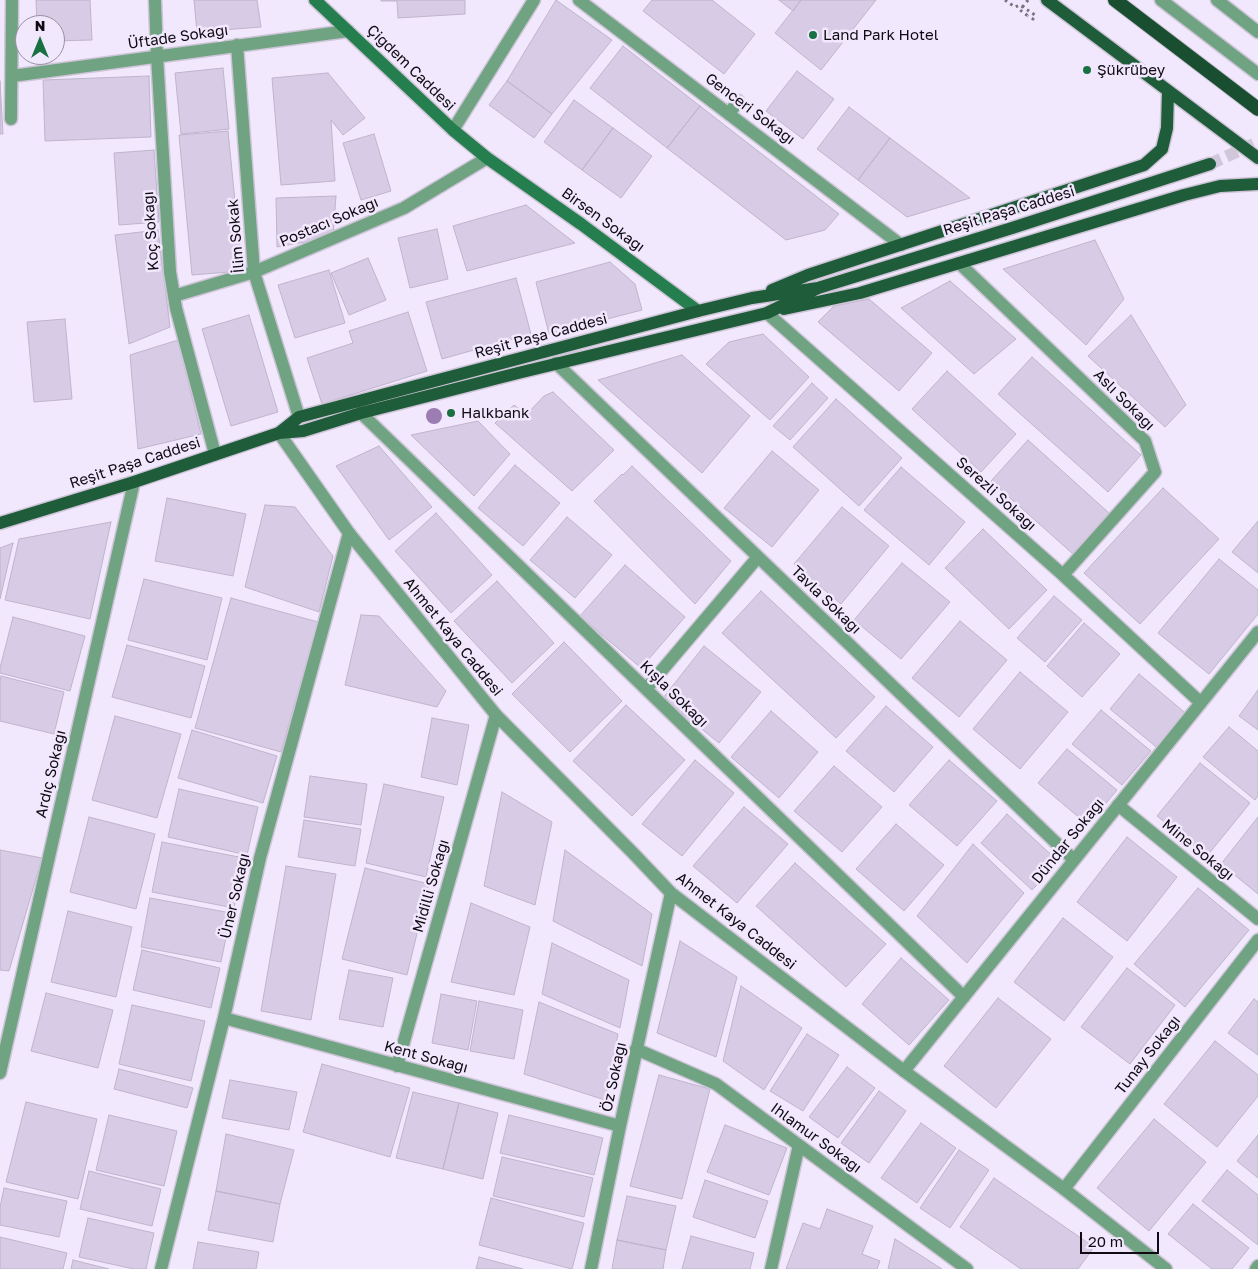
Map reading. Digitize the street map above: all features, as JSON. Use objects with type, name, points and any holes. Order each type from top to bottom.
[{"type":"highway","points":[[1115,0],[1258,109]]},
{"type":"main road","name":"Çiğdem Caddesi","points":[[315,0],[452,130],[487,158]]},
{"type":"main road","points":[[1047,0],[1258,158]]},
{"type":"main road","points":[[757,297],[808,275],[1144,164],[1162,149],[1167,128],[1168,91]]},
{"type":"main road","name":"Birsen Sokağı","points":[[487,158],[581,224],[698,311]]},
{"type":"main road","name":"Reşit Paşa Caddesi","points":[[279,433],[299,417],[698,311],[757,297],[818,288],[1210,164]]},
{"type":"main road","points":[[767,313],[860,293],[1184,195],[1220,186],[1258,184]]},
{"type":"main road","name":"Reşit Paşa Caddesi","points":[[0,523],[134,482],[279,433],[302,431],[361,413],[556,363],[767,313],[818,288]]},
{"type":"street","points":[[12,0],[12,119]]},
{"type":"street","name":"Koç Sokağı","points":[[155,0],[170,272],[178,317],[215,454]]},
{"type":"street","points":[[452,130],[534,0]]},
{"type":"street","name":"Genceri Sokağı","points":[[579,0],[902,245]]},
{"type":"street","points":[[1161,0],[1258,74]]},
{"type":"street","points":[[1217,0],[1258,32]]},
{"type":"street","name":"Üftade Sokağı","points":[[12,76],[348,31]]},
{"type":"street","name":"İlim Sokak","points":[[237,45],[254,272],[299,417]]},
{"type":"street","points":[[729,114],[738,102]]},
{"type":"street","name":"Postacı Sokağı","points":[[174,296],[254,272],[404,208],[487,158]]},
{"type":"street","name":"Aslı Sokağı","points":[[959,263],[1145,441],[1155,472],[1063,575]]},
{"type":"street","name":"Serezli Sokağı","points":[[767,313],[1063,575],[1201,703]]},
{"type":"street","name":"Tavla Sokağı","points":[[556,363],[1074,860]]},
{"type":"street","name":"Kışla Sokağı","points":[[361,413],[964,998]]},
{"type":"street","name":"Ahmet Kaya Caddesi","points":[[279,433],[349,533],[496,715],[671,893],[904,1072],[1064,1189],[1166,1269]]},
{"type":"street","name":"Ardıç Sokağı","points":[[0,1073],[134,482]]},
{"type":"street","name":"Üner Sokağı","points":[[161,1269],[224,1018],[260,858],[349,533]]},
{"type":"street","points":[[646,689],[758,557]]},
{"type":"street","name":"Dündar Sokağı","points":[[904,1072],[1258,632]]},
{"type":"street","name":"Midilli Sokağı","points":[[398,1066],[496,715]]},
{"type":"street","name":"Mine Sokağı","points":[[1118,805],[1258,919]]},
{"type":"street","name":"Öz Sokağı","points":[[591,1269],[636,1049],[671,893]]},
{"type":"street","name":"Tunay Sokağı","points":[[1064,1189],[1258,940]]},
{"type":"street","name":"Kent Sokağı","points":[[224,1018],[620,1126]]},
{"type":"street","name":"Ihlamur Sokağı","points":[[636,1049],[716,1084],[967,1269]]},
{"type":"street","points":[[771,1269],[799,1145]]},
{"type":"path","points":[[1005,0],[1014,7],[1020,5],[1035,15],[1033,19],[1020,10],[1026,1]]},
{"type":"building","points":[[36,0],[90,0],[92,40],[65,41],[65,15],[37,15]]},
{"type":"building","points":[[194,0],[257,0],[261,27],[197,32]]},
{"type":"building","points":[[381,0],[465,0],[465,14],[398,18],[397,1]]},
{"type":"building","points":[[556,0],[612,40],[552,114],[507,81]]},
{"type":"building","points":[[652,0],[712,0],[755,34],[724,74],[643,11]]},
{"type":"building","points":[[779,0],[801,0],[793,11]]},
{"type":"building","name":"Land Park Hotel","points":[[801,0],[876,0],[821,70],[775,33]]},
{"type":"building","points":[[623,46],[700,106],[667,148],[590,88]]},
{"type":"building","points":[[223,68],[229,129],[181,134],[175,73]]},
{"type":"building","points":[[797,71],[834,99],[803,139],[766,111]]},
{"type":"building","points":[[328,73],[365,118],[343,135],[331,120],[335,181],[281,185],[272,78]]},
{"type":"building","points":[[149,76],[151,137],[45,141],[43,80]]},
{"type":"building","points":[[0,81],[3,134],[0,134]]},
{"type":"building","points":[[507,81],[552,114],[534,138],[489,105]]},
{"type":"building","points":[[574,100],[613,128],[582,170],[544,142]]},
{"type":"building","points":[[700,106],[839,214],[825,230],[786,240],[667,148]]},
{"type":"building","points":[[849,107],[890,138],[858,180],[817,149]]},
{"type":"building","points":[[613,128],[652,156],[621,198],[582,170]]},
{"type":"building","points":[[228,131],[242,271],[192,275],[179,135]]},
{"type":"building","points":[[374,134],[391,191],[361,200],[343,143]]},
{"type":"building","points":[[890,138],[970,198],[907,217],[858,180]]},
{"type":"building","points":[[154,150],[159,222],[119,225],[114,153]]},
{"type":"building","points":[[336,196],[333,237],[277,247],[276,198]]},
{"type":"building","points":[[526,205],[575,243],[467,271],[453,226]]},
{"type":"building","points":[[437,229],[448,279],[410,288],[398,238]]},
{"type":"building","points":[[158,230],[170,327],[129,344],[115,235]]},
{"type":"building","points":[[1095,240],[1124,299],[1086,345],[1003,269]]},
{"type":"building","points":[[368,258],[386,300],[349,315],[331,273]]},
{"type":"building","points":[[610,262],[635,284],[642,310],[549,334],[536,282]]},
{"type":"building","points":[[329,270],[345,323],[295,338],[278,285]]},
{"type":"building","points":[[516,278],[531,334],[442,359],[426,302]]},
{"type":"building","points":[[950,281],[1016,339],[974,374],[901,308]]},
{"type":"building","points":[[869,299],[932,353],[899,391],[818,322],[834,306]]},
{"type":"building","points":[[408,312],[427,371],[322,404],[307,358],[353,343],[349,331]]},
{"type":"building","points":[[249,315],[278,412],[231,426],[202,329]]},
{"type":"building","points":[[1131,315],[1186,405],[1165,427],[1088,356]]},
{"type":"building","points":[[65,319],[72,399],[34,402],[27,322]]},
{"type":"building","points":[[763,334],[809,377],[770,420],[706,364],[729,342]]},
{"type":"building","points":[[178,340],[201,434],[138,449],[130,355]]},
{"type":"building","points":[[682,355],[750,416],[702,473],[598,380]]},
{"type":"building","points":[[1032,357],[1141,455],[1108,492],[998,394]]},
{"type":"building","points":[[947,371],[1016,434],[981,472],[912,409]]},
{"type":"building","points":[[812,383],[828,398],[790,440],[773,426]]},
{"type":"building","points":[[553,392],[614,450],[572,491],[495,423],[514,405],[527,414],[544,396]]},
{"type":"building","points":[[836,399],[902,458],[859,506],[793,447]]},
{"type":"building","points":[[478,421],[510,454],[474,496],[411,435]]},
{"type":"building","points":[[1028,440],[1109,513],[1073,554],[991,481]]},
{"type":"building","points":[[379,446],[432,507],[389,540],[336,466]]},
{"type":"building","points":[[772,451],[819,490],[772,547],[724,508]]},
{"type":"building","points":[[515,465],[560,503],[523,546],[478,508]]},
{"type":"building","points":[[632,466],[731,561],[695,604],[594,501]]},
{"type":"building","points":[[901,467],[965,522],[929,565],[864,510]]},
{"type":"building","points":[[1163,488],[1219,539],[1140,624],[1084,573]]},
{"type":"building","points":[[167,498],[246,514],[233,576],[155,561]]},
{"type":"building","points":[[265,505],[295,507],[333,556],[319,612],[245,587]]},
{"type":"building","points":[[842,507],[889,546],[841,604],[794,564]]},
{"type":"building","points":[[436,513],[492,575],[451,613],[395,551]]},
{"type":"building","points":[[567,517],[612,555],[575,598],[530,560]]},
{"type":"building","points":[[1258,521],[1258,573],[1232,552]]},
{"type":"building","points":[[111,522],[90,619],[5,600],[19,539]]},
{"type":"building","points":[[983,529],[1047,590],[1009,629],[945,568]]},
{"type":"building","points":[[13,543],[0,599],[0,548]]},
{"type":"building","points":[[1219,559],[1258,590],[1258,614],[1209,674],[1158,633]]},
{"type":"building","points":[[902,563],[950,602],[901,659],[854,620]]},
{"type":"building","points":[[625,565],[685,617],[641,668],[580,616]]},
{"type":"building","points":[[144,579],[222,598],[207,660],[128,640]]},
{"type":"building","points":[[497,581],[554,643],[512,683],[454,621]]},
{"type":"building","points":[[761,591],[875,697],[836,738],[722,633]]},
{"type":"building","points":[[1054,596],[1082,620],[1045,662],[1017,638]]},
{"type":"building","points":[[231,598],[318,622],[281,752],[195,728]]},
{"type":"building","points":[[361,615],[379,616],[446,691],[437,707],[345,685]]},
{"type":"building","points":[[13,617],[85,636],[70,691],[0,673]]},
{"type":"building","points":[[960,621],[1007,660],[959,717],[912,678]]},
{"type":"building","points":[[1084,623],[1120,654],[1082,697],[1047,666]]},
{"type":"building","points":[[564,642],[622,701],[570,752],[512,694]]},
{"type":"building","points":[[127,645],[205,666],[191,718],[112,697]]},
{"type":"building","points":[[704,646],[761,692],[719,743],[663,698]]},
{"type":"building","points":[[1020,672],[1068,712],[1020,769],[973,729]]},
{"type":"building","points":[[1139,674],[1189,716],[1160,750],[1110,709]]},
{"type":"building","points":[[1,676],[64,692],[54,734],[0,721]]},
{"type":"building","points":[[1258,690],[1258,730],[1239,716]]},
{"type":"building","points":[[626,705],[685,760],[632,816],[573,761]]},
{"type":"building","points":[[886,706],[933,747],[894,792],[846,751]]},
{"type":"building","points":[[1101,710],[1151,751],[1122,785],[1072,744]]},
{"type":"building","points":[[771,711],[818,752],[779,798],[731,757]]},
{"type":"building","points":[[115,716],[181,734],[157,818],[92,800]]},
{"type":"building","points":[[432,718],[469,725],[457,785],[421,777]]},
{"type":"building","points":[[1229,727],[1258,751],[1258,796],[1255,800],[1203,757]]},
{"type":"building","points":[[192,730],[277,756],[263,803],[178,778]]},
{"type":"building","points":[[1067,749],[1117,790],[1088,825],[1038,783]]},
{"type":"building","points":[[695,760],[734,793],[682,856],[642,824]]},
{"type":"building","points":[[949,760],[997,801],[957,846],[909,805]]},
{"type":"building","points":[[1200,763],[1250,803],[1207,856],[1157,816]]},
{"type":"building","points":[[834,766],[882,807],[842,852],[794,811]]},
{"type":"building","points":[[310,776],[367,784],[361,825],[304,817]]},
{"type":"building","points":[[384,784],[444,797],[426,877],[366,863]]},
{"type":"building","points":[[179,789],[258,807],[247,855],[168,837]]},
{"type":"building","points":[[502,792],[552,822],[535,905],[484,886]]},
{"type":"building","points":[[744,807],[788,844],[737,903],[693,866]]},
{"type":"building","points":[[1007,814],[1059,862],[1032,890],[981,843]]},
{"type":"building","points":[[89,817],[155,834],[136,909],[70,892]]},
{"type":"building","points":[[1258,817],[1258,894],[1221,864]]},
{"type":"building","points":[[304,820],[361,829],[355,866],[298,857]]},
{"type":"building","points":[[896,824],[944,865],[904,911],[856,869]]},
{"type":"building","points":[[1127,837],[1177,877],[1127,941],[1077,902]]},
{"type":"building","points":[[162,842],[244,858],[234,908],[152,892]]},
{"type":"building","points":[[973,844],[1024,893],[967,963],[917,916]]},
{"type":"building","points":[[0,850],[42,858],[9,971],[0,970]]},
{"type":"building","points":[[565,850],[652,914],[642,966],[553,921]]},
{"type":"building","points":[[795,863],[886,944],[846,987],[756,906]]},
{"type":"building","points":[[286,866],[336,874],[311,1020],[261,1011]]},
{"type":"building","points":[[365,868],[429,884],[407,975],[342,959]]},
{"type":"building","points":[[1198,888],[1249,930],[1185,1007],[1134,964]]},
{"type":"building","points":[[150,898],[231,913],[221,962],[141,947]]},
{"type":"building","points":[[471,903],[530,927],[514,995],[451,982]]},
{"type":"building","points":[[68,911],[132,927],[116,997],[51,982]]},
{"type":"building","points":[[1063,918],[1113,957],[1064,1021],[1014,982]]},
{"type":"building","points":[[680,941],[737,977],[716,1057],[657,1033]]},
{"type":"building","points":[[552,943],[629,980],[620,1028],[542,994]]},
{"type":"building","points":[[142,950],[220,968],[211,1008],[133,990]]},
{"type":"building","points":[[901,958],[949,1000],[909,1045],[862,1004]]},
{"type":"building","points":[[1127,968],[1175,1005],[1130,1064],[1081,1027]]},
{"type":"building","points":[[349,970],[393,978],[383,1027],[339,1019]]},
{"type":"building","points":[[741,986],[802,1028],[764,1090],[723,1061]]},
{"type":"building","points":[[46,993],[113,1010],[98,1068],[31,1051]]},
{"type":"building","points":[[441,994],[477,1001],[468,1050],[432,1043]]},
{"type":"building","points":[[998,998],[1051,1039],[996,1108],[944,1066]]},
{"type":"building","points":[[1254,999],[1258,1002],[1258,1055],[1228,1033]]},
{"type":"building","points":[[479,1001],[523,1010],[514,1059],[470,1051]]},
{"type":"building","points":[[539,1002],[618,1034],[605,1100],[524,1074]]},
{"type":"building","points":[[132,1005],[205,1021],[191,1081],[119,1064]]},
{"type":"building","points":[[807,1034],[839,1055],[803,1111],[770,1091]]},
{"type":"building","points":[[1215,1041],[1258,1075],[1258,1096],[1217,1147],[1164,1104]]},
{"type":"building","points":[[322,1064],[410,1088],[390,1157],[303,1132]]},
{"type":"building","points":[[847,1067],[875,1088],[838,1138],[809,1117]]},
{"type":"building","points":[[119,1069],[193,1088],[187,1108],[114,1089]]},
{"type":"building","points":[[659,1075],[710,1089],[682,1199],[630,1186]]},
{"type":"building","points":[[230,1080],[297,1092],[289,1130],[222,1118]]},
{"type":"building","points":[[879,1091],[906,1111],[869,1163],[841,1143]]},
{"type":"building","points":[[413,1092],[459,1103],[443,1169],[396,1158]]},
{"type":"building","points":[[26,1102],[97,1119],[78,1199],[6,1182]]},
{"type":"building","points":[[459,1103],[498,1113],[483,1179],[443,1169]]},
{"type":"building","points":[[109,1115],[177,1131],[164,1186],[96,1170]]},
{"type":"building","points":[[509,1115],[603,1138],[594,1175],[500,1153]]},
{"type":"building","points":[[1154,1119],[1206,1162],[1149,1231],[1097,1188]]},
{"type":"building","points":[[921,1123],[956,1148],[917,1203],[881,1178]]},
{"type":"building","points":[[725,1125],[787,1148],[769,1195],[707,1172]]},
{"type":"building","points":[[226,1134],[294,1150],[280,1204],[216,1191]]},
{"type":"building","points":[[1258,1135],[1258,1178],[1237,1161]]},
{"type":"building","points":[[959,1150],[989,1170],[950,1228],[920,1208]]},
{"type":"building","points":[[502,1157],[593,1178],[584,1217],[493,1196]]},
{"type":"building","points":[[1227,1170],[1258,1195],[1258,1245],[1202,1201]]},
{"type":"building","points":[[89,1171],[161,1189],[152,1226],[80,1209]]},
{"type":"building","points":[[994,1178],[1094,1247],[1078,1269],[1021,1269],[960,1227]]},
{"type":"building","points":[[705,1180],[768,1201],[755,1238],[693,1217]]},
{"type":"building","points":[[4,1188],[67,1201],[59,1237],[0,1225],[0,1207]]},
{"type":"building","points":[[216,1191],[280,1204],[273,1242],[208,1230]]},
{"type":"building","points":[[627,1196],[676,1206],[666,1250],[617,1240]]},
{"type":"building","points":[[491,1198],[584,1223],[572,1269],[479,1245]]},
{"type":"building","points":[[1193,1204],[1249,1248],[1232,1269],[1212,1269],[1168,1234]]},
{"type":"building","points":[[827,1209],[873,1226],[862,1254],[880,1261],[877,1269],[786,1269],[803,1223],[820,1229]]},
{"type":"building","points":[[88,1218],[154,1233],[146,1269],[134,1269],[79,1257]]},
{"type":"building","points":[[691,1236],[754,1253],[750,1269],[682,1269]]},
{"type":"building","points":[[0,1237],[67,1253],[63,1269],[0,1269]]},
{"type":"building","points":[[895,1239],[942,1269],[888,1269]]},
{"type":"building","points":[[617,1240],[666,1250],[663,1269],[612,1269]]},
{"type":"building","points":[[198,1242],[259,1252],[256,1269],[193,1269]]},
{"type":"building","points":[[479,1257],[523,1269],[476,1269]]},
{"type":"building","points":[[73,1260],[109,1269],[71,1269]]},
{"type":"tunnel","points":[[1210,164],[1258,142]]},
{"type":"place","name":"Land Park Hotel","points":[[813,35]]},
{"type":"place","name":"Şükrübey","points":[[1087,70]]},
{"type":"place","name":"Halkbank","points":[[451,413]]}]
